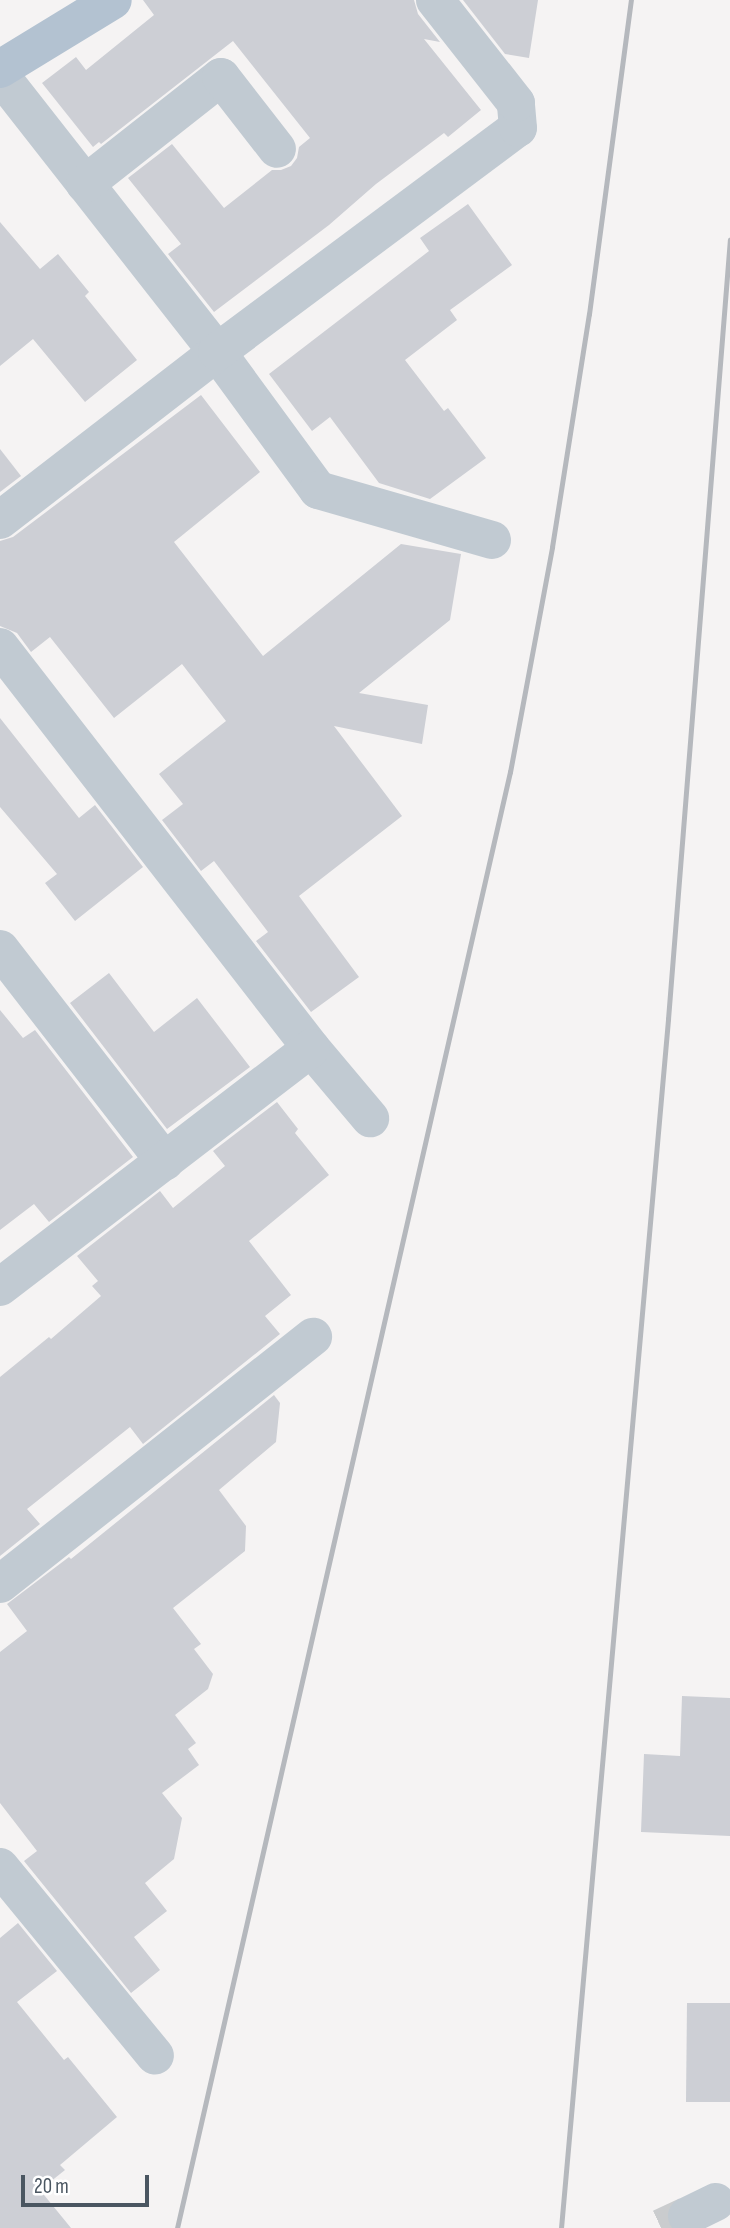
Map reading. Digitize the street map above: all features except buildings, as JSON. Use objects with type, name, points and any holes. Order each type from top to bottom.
[{"type":"main road","points":[[0,69],[113,0]]},
{"type":"street","points":[[0,520],[217,352],[518,128],[516,103],[435,0]]},
{"type":"street","points":[[0,75],[217,352],[318,490],[492,540]]},
{"type":"street","points":[[85,184],[220,77],[277,149]]},
{"type":"street","points":[[0,646],[311,1048],[370,1118]]},
{"type":"street","points":[[0,949],[164,1162]]},
{"type":"street","points":[[0,1287],[311,1048]]},
{"type":"street","points":[[0,1584],[313,1337]]},
{"type":"street","points":[[2,1872],[155,2056]]},
{"type":"tunnel","points":[[661,2228],[687,2216]]},
{"type":"railway","points":[[177,2228],[510,772],[552,547],[589,314],[631,0]]},
{"type":"railway","points":[[561,2228],[668,1019],[730,239]]}]
